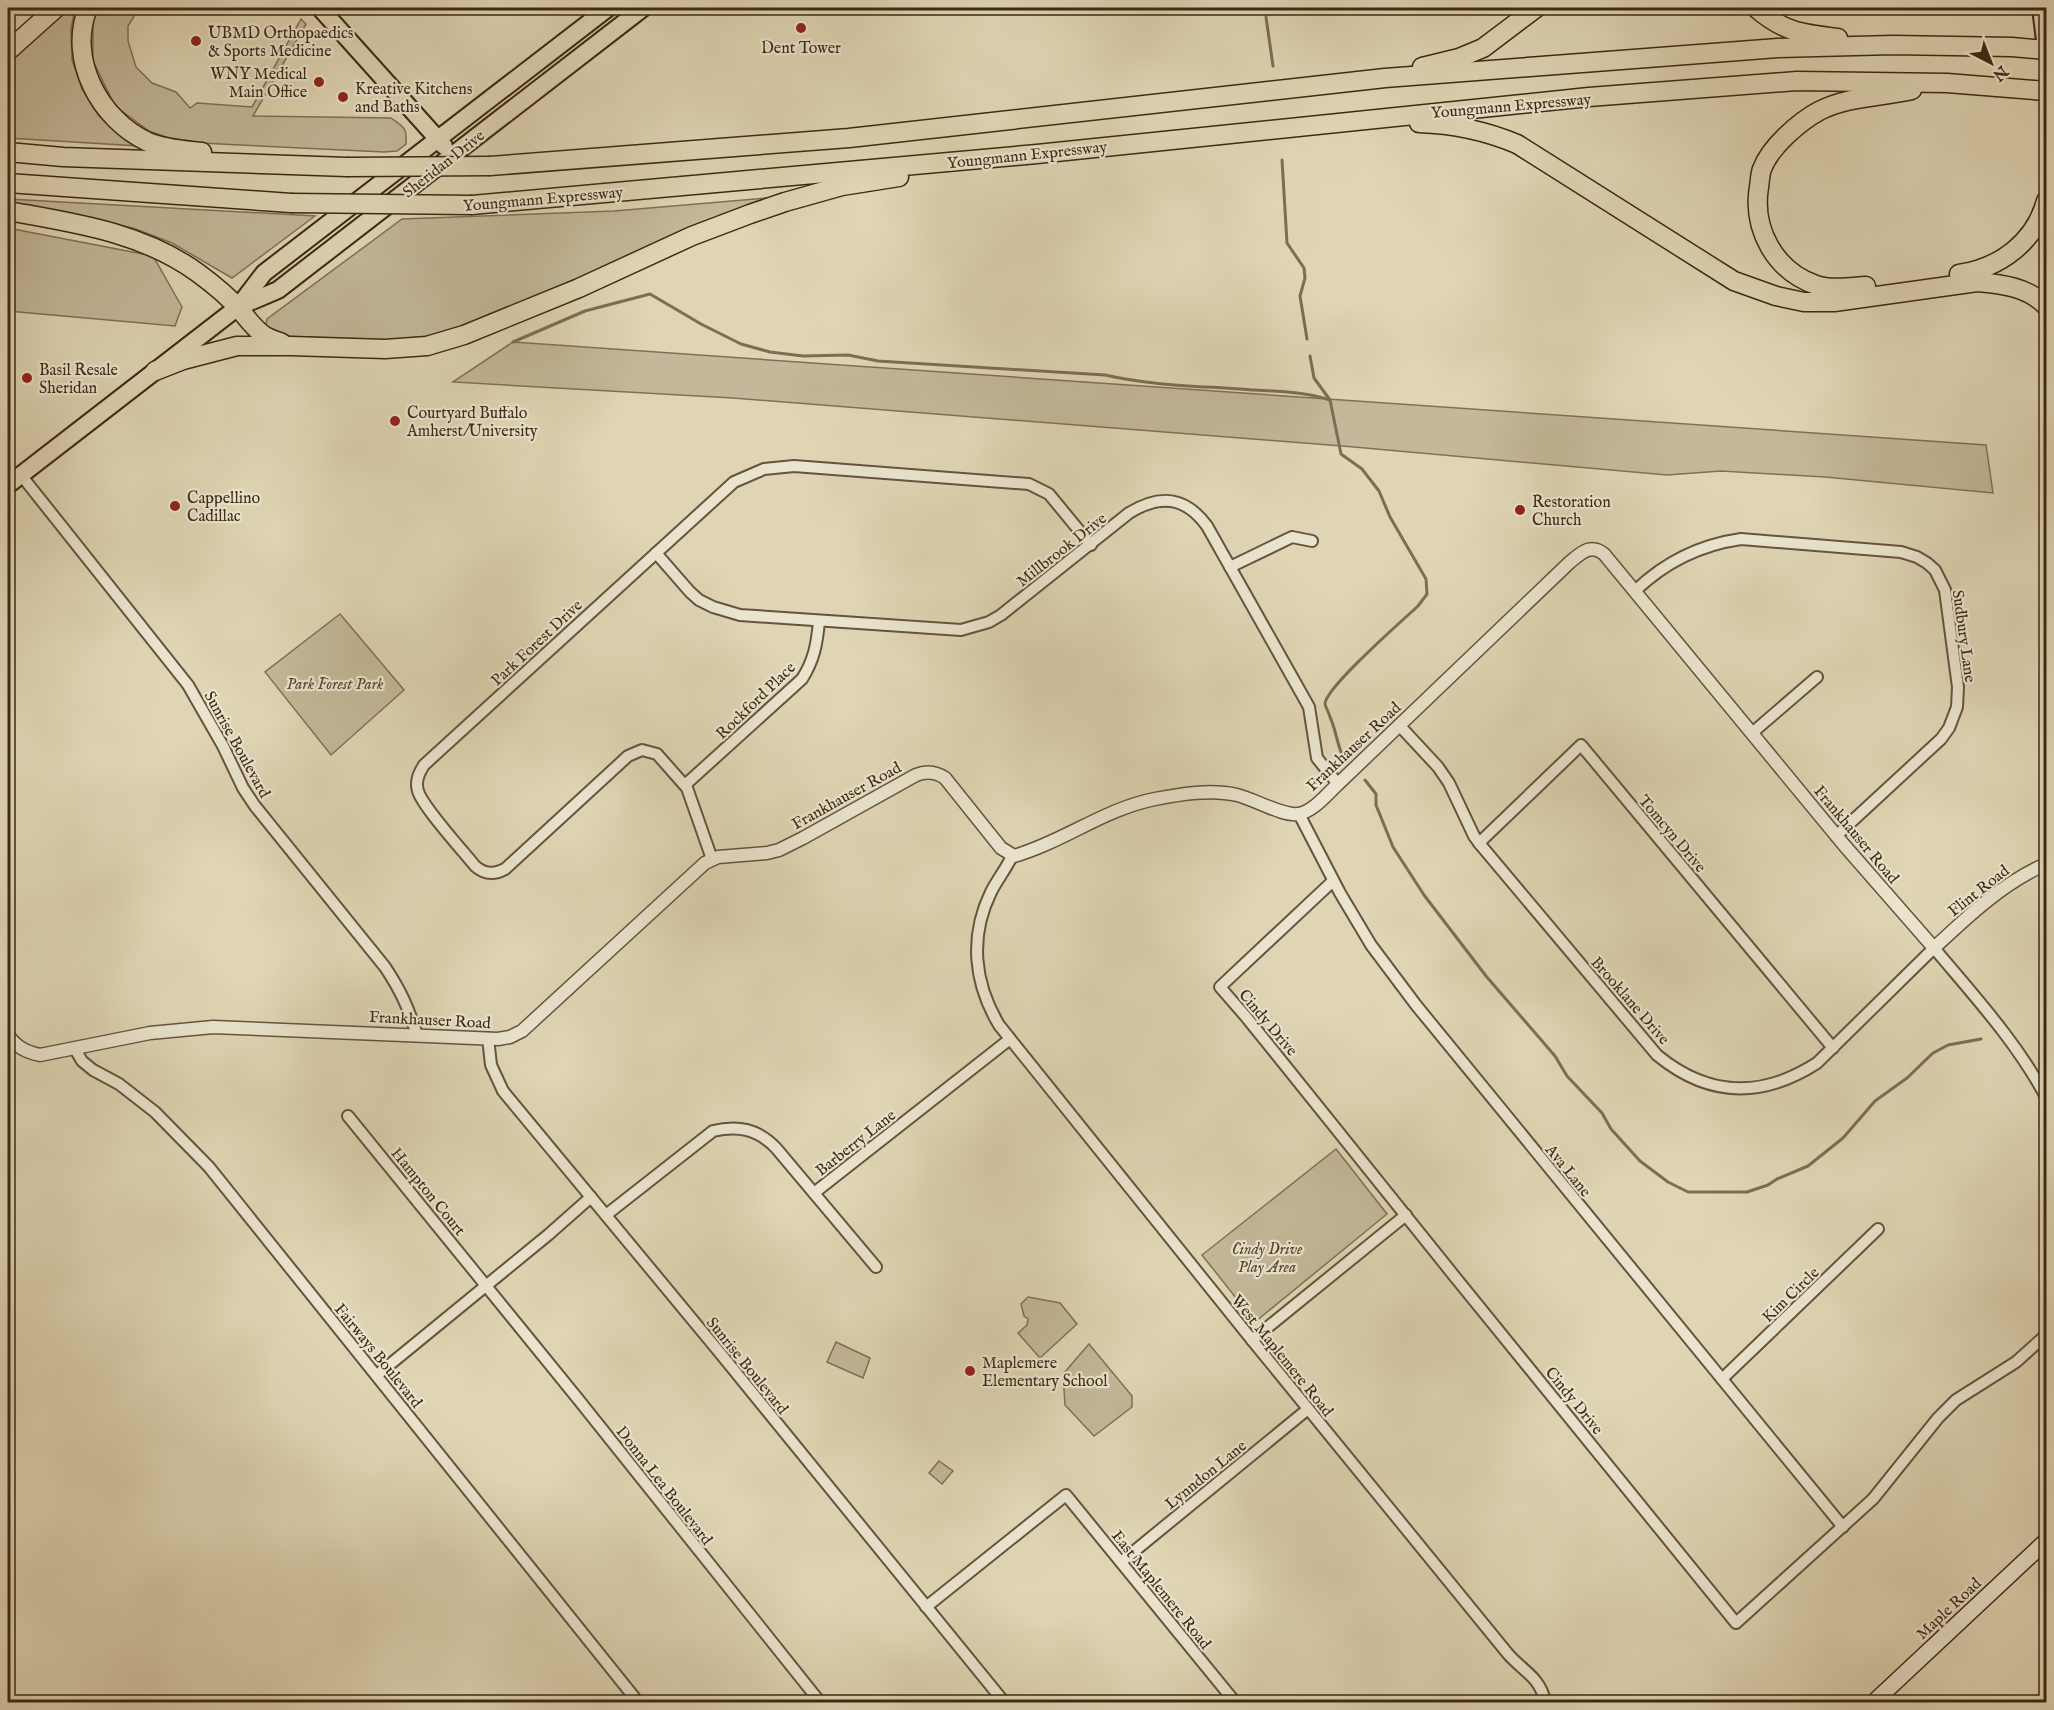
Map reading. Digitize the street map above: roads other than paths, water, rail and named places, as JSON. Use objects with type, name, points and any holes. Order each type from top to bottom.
[{"type":"highway","points":[[8,51],[56,8]]},
{"type":"highway","points":[[88,8],[82,42],[85,67],[104,105],[115,119],[131,132],[164,147],[308,167]]},
{"type":"highway","points":[[1385,78],[1459,58],[1483,48],[1536,8]]},
{"type":"highway","points":[[1756,8],[1792,31],[1893,45]]},
{"type":"highway","points":[[8,152],[308,167],[490,166],[849,138],[1385,78],[1778,48],[1893,45],[2046,49]]},
{"type":"highway","name":"Youngmann Expressway","points":[[8,183],[291,203],[472,205],[1037,154],[1363,119],[1797,81],[1947,83],[2046,91]]},
{"type":"highway","points":[[1947,83],[1832,105],[1817,112],[1780,140],[1762,169],[1757,200],[1760,226],[1770,249],[1782,265],[1816,285],[1833,288],[1868,286],[1976,272],[1997,263],[2016,250],[2033,232],[2046,201]]},
{"type":"highway","points":[[1363,119],[1440,124],[1495,135],[1517,144],[1734,281],[1776,297],[1804,302],[1834,302],[1977,282],[2021,289],[2046,306]]},
{"type":"highway","points":[[155,371],[226,348],[291,346],[385,349],[427,346],[464,335],[579,288],[692,236],[785,202],[842,186],[1037,154]]},
{"type":"highway","points":[[8,211],[72,222],[144,242],[180,260],[200,275],[237,307],[265,336],[291,346]]},
{"type":"main road","points":[[320,8],[453,155]]},
{"type":"main road","name":"Sheridan Drive","points":[[14,480],[237,307],[264,273],[608,8]]},
{"type":"main road","name":"Sheridan Drive","points":[[237,307],[278,290],[643,8]]},
{"type":"main road","points":[[2041,8],[2046,49]]},
{"type":"main road","name":"Maple Road","points":[[1874,1702],[2046,1541]]},
{"type":"street","name":"Park Forest Drive","points":[[712,859],[685,785],[657,754],[649,750],[634,752],[505,869],[491,873],[475,866],[420,798],[417,790],[419,772],[734,482],[764,469],[794,466],[1029,484],[1049,494],[1091,545]]},
{"type":"street","name":"Sunrise Boulevard","points":[[14,480],[188,685],[255,806],[397,985],[408,1004],[417,1035]]},
{"type":"street","name":"Millbrook Drive","points":[[656,553],[690,592],[713,607],[740,615],[961,630],[975,627],[1001,615],[1142,505],[1151,501],[1174,501],[1191,509],[1200,517],[1230,567],[1309,707],[1317,758],[1338,784]]},
{"type":"street","points":[[1230,567],[1292,537],[1312,541]]},
{"type":"street","name":"Sudbury Lane","points":[[1635,591],[1666,565],[1686,554],[1713,544],[1741,539],[1901,552],[1917,557],[1935,570],[1946,590],[1958,694],[1954,718],[1941,739],[1836,836]]},
{"type":"street","name":"Frankhauser Road","points":[[1299,814],[1309,810],[1338,784],[1583,551],[1593,549],[1601,552],[1836,836],[2002,1028],[2046,1097]]},
{"type":"street","name":"Rockford Place","points":[[685,785],[802,679],[814,657],[819,621]]},
{"type":"street","points":[[1752,733],[1817,677]]},
{"type":"street","name":"Brooklane Drive","points":[[1399,725],[1438,767],[1449,783],[1479,843],[1657,1055],[1684,1075],[1700,1082],[1725,1088],[1750,1089],[1799,1075],[1833,1048],[1934,948]]},
{"type":"street","name":"Tomcyn Drive","points":[[1479,843],[1581,745],[1833,1048]]},
{"type":"street","name":"Frankhauser Road","points":[[8,1035],[23,1050],[40,1055],[150,1034],[213,1028],[507,1038],[522,1031],[699,867],[712,859],[779,850],[916,775],[928,772],[945,778],[1001,848],[1012,856]]},
{"type":"street","points":[[1012,856],[1022,854],[1115,811],[1152,799],[1204,793],[1234,794],[1288,813],[1299,814]]},
{"type":"street","name":"Ava Lane","points":[[1299,814],[1333,881],[1371,945],[1416,1005],[1843,1527]]},
{"type":"street","name":"West Maplemere Road","points":[[1012,856],[984,907],[977,938],[976,956],[980,983],[990,1009],[1010,1040],[1308,1409],[1508,1654],[1532,1674],[1545,1702]]},
{"type":"street","name":"Flint Road","points":[[1934,948],[2008,885],[2046,864]]},
{"type":"street","name":"Cindy Drive","points":[[1333,881],[1220,987],[1737,1623],[1874,1498],[1914,1445],[1956,1400],[2016,1362],[2046,1335]]},
{"type":"street","name":"Sunrise Boulevard","points":[[488,1038],[491,1065],[503,1091],[1004,1702]]},
{"type":"street","name":"Barberry Lane","points":[[606,1215],[714,1131],[730,1127],[753,1131],[772,1143],[814,1193],[1010,1040]]},
{"type":"street","name":"Fairways Boulevard","points":[[75,1049],[82,1061],[141,1100],[189,1145],[377,1375],[638,1702]]},
{"type":"street","name":"Hampton Court","points":[[348,1116],[486,1286]]},
{"type":"street","points":[[814,1193],[876,1267]]},
{"type":"street","points":[[377,1375],[591,1197]]},
{"type":"street","points":[[1252,1340],[1406,1215]]},
{"type":"street","name":"Kim Circle","points":[[1722,1379],[1878,1229]]},
{"type":"street","name":"Donna Lea Boulevard","points":[[486,1286],[820,1702]]},
{"type":"street","name":"Lynndon Lane","points":[[1120,1562],[1308,1409]]},
{"type":"street","name":"East Maplemere Road","points":[[926,1607],[1066,1495],[1235,1702]]},
{"type":"waterway","points":[[1266,17],[1273,66]]},
{"type":"waterway","points":[[1282,160],[1287,243],[1304,268],[1305,278],[1300,296],[1307,339]]},
{"type":"waterway","points":[[513,342],[585,311],[650,294],[741,344],[770,352],[803,356],[848,355],[878,361],[1105,375],[1160,384],[1291,392],[1330,400]]},
{"type":"waterway","points":[[1310,356],[1314,378],[1330,400],[1341,454],[1362,469],[1379,491],[1390,517],[1426,579],[1427,594],[1418,606],[1350,670],[1328,696],[1325,704],[1343,757]]},
{"type":"waterway","points":[[1365,780],[1376,794],[1376,805],[1393,847],[1424,895],[1486,976],[1555,1056],[1567,1076],[1602,1113],[1611,1129],[1640,1161],[1668,1182],[1688,1192],[1747,1192],[1808,1166],[1843,1138],[1875,1101],[1907,1078],[1933,1053],[1948,1045],[1981,1039]]},
{"type":"place","name":"Dent Tower","points":[[801,28]]},
{"type":"place","name":"UBMD Orthopaedics & Sports Medicine","points":[[196,41]]},
{"type":"place","name":"WNY Medical Main Office","points":[[319,82]]},
{"type":"place","name":"Kreative Kitchens and Baths","points":[[343,97]]},
{"type":"place","name":"Basil Resale Sheridan","points":[[27,378]]},
{"type":"place","name":"Courtyard Buffalo Amherst/University","points":[[395,421]]},
{"type":"place","name":"Cappellino Cadillac","points":[[175,506]]},
{"type":"place","name":"Restoration Church","points":[[1520,510]]},
{"type":"place","name":"Maplemere Elementary School","points":[[970,1371]]},
{"type":"park label","name":"Park Forest Park","points":[[335,683]]},
{"type":"park label","name":"Cindy Drive Play Area","points":[[1267,1257]]}]
